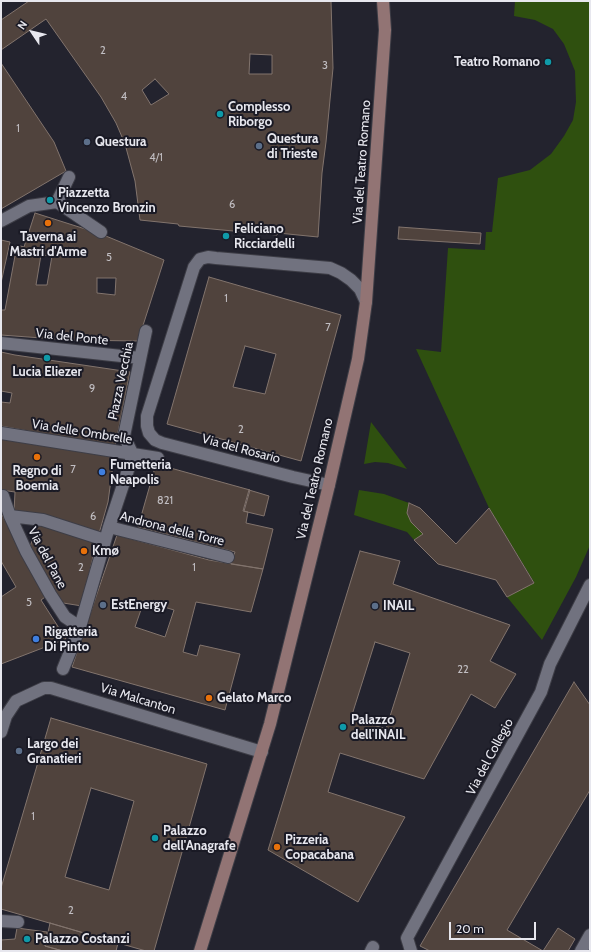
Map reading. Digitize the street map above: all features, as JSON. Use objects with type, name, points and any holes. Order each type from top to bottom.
[{"type":"main road","name":"Via del Teatro Romano","points":[[200,951],[262,752],[329,484],[358,359],[366,302],[385,30],[383,1]]},
{"type":"street","points":[[56,202],[69,177]]},
{"type":"street","points":[[1,221],[30,206],[56,202],[101,232]]},
{"type":"street","name":"Via del Rosario","points":[[329,484],[293,477],[162,443],[155,440],[149,433],[147,416],[194,267],[200,259],[208,257],[330,268],[351,280],[360,289],[366,302]]},
{"type":"street","name":"Piazza Vecchia","points":[[133,455],[124,436],[146,331]]},
{"type":"street","name":"Via del Ponte","points":[[1,343],[140,358]]},
{"type":"street","name":"Via delle Ombrelle","points":[[1,433],[158,458]]},
{"type":"street","points":[[63,669],[80,627],[109,527],[133,455]]},
{"type":"street","name":"Via del Pane","points":[[1,496],[3,496],[10,516],[30,557],[65,618],[80,627]]},
{"type":"street","points":[[10,516],[43,520],[105,540]]},
{"type":"street","name":"Androna della Torre","points":[[109,527],[228,557]]},
{"type":"street","name":"Via del Collegio","points":[[411,951],[407,938],[541,692],[550,664],[590,585]]},
{"type":"street","name":"Via Malcanton","points":[[1,732],[6,716],[16,701],[44,688],[56,689],[262,752]]},
{"type":"street","points":[[1,921],[18,922]]},
{"type":"street","points":[[581,951],[590,935]]},
{"type":"green space","points":[[515,1],[590,1],[590,545],[576,577],[542,640],[507,597],[534,582],[489,508],[416,349],[441,352],[448,248],[485,250],[486,232],[492,232],[498,178],[530,170],[551,154],[573,120],[576,102],[575,71],[564,44],[553,29],[535,20],[514,16]]},
{"type":"green space","points":[[371,422],[407,469],[388,463],[375,462],[364,464]]},
{"type":"green space","points":[[359,490],[384,494],[409,503],[407,513],[411,522],[423,534],[414,540],[407,532],[354,515]]},
{"type":"building","name":"Complesso Riborgo","points":[[29,1],[331,1],[333,68],[322,173],[318,237],[278,233],[277,235],[179,226],[178,224],[140,220],[135,181],[125,144],[116,123],[101,97],[46,19],[1,50],[1,20]],"holes":[[[250,54],[272,55],[272,74],[249,74]],[[155,79],[169,94],[151,105],[142,90]]]},
{"type":"building","points":[[1,63],[54,142],[66,171],[1,209]]},
{"type":"building","points":[[35,213],[101,234],[164,260],[138,341],[69,340],[1,335],[1,310],[5,310],[17,245],[24,247]],"holes":[[[41,255],[52,256],[47,285],[36,285]],[[97,278],[116,278],[115,295],[97,293]]]},
{"type":"building","points":[[399,227],[481,233],[480,244],[398,239]]},
{"type":"building","points":[[1,240],[10,242],[1,283]]},
{"type":"building","points":[[209,277],[341,315],[301,461],[167,424]],"holes":[[[245,346],[276,354],[265,394],[233,387]]]},
{"type":"building","points":[[1,352],[130,372],[115,447],[1,426],[1,402],[10,403],[12,393],[1,391]]},
{"type":"building","points":[[1,439],[114,457],[108,502],[98,537],[14,512],[15,492],[1,490]]},
{"type":"building","points":[[156,464],[250,490],[244,511],[248,512],[246,523],[273,529],[263,569],[231,564],[235,552],[138,527]]},
{"type":"building","points":[[249,490],[269,496],[264,516],[243,511]]},
{"type":"building","points":[[409,503],[420,508],[456,544],[489,508],[534,583],[507,597],[496,580],[438,564],[414,540],[423,534],[411,522],[407,513]]},
{"type":"building","points":[[1,513],[48,595],[41,600],[66,639],[1,664],[1,597],[16,587],[1,561]]},
{"type":"building","points":[[39,522],[97,539],[82,606],[57,602],[29,549]]},
{"type":"building","points":[[117,535],[209,560],[263,569],[251,612],[196,602],[183,652],[197,656],[200,645],[240,654],[225,710],[72,667]],"holes":[[[144,601],[174,610],[165,637],[135,627]]]},
{"type":"building","name":"Palazzo dell'INAIL","points":[[360,551],[400,561],[393,584],[510,625],[490,661],[516,674],[495,708],[471,694],[424,779],[340,753],[328,792],[405,817],[358,902],[268,850]],"holes":[[[375,642],[410,653],[386,729],[351,718]]]},
{"type":"building","points":[[574,682],[590,705],[590,790],[507,930],[543,951],[430,951],[420,946]]},
{"type":"building","name":"Palazzo dell'Anagrafe","points":[[51,718],[207,764],[154,951],[146,951],[1,909],[1,888]],"holes":[[[91,788],[134,801],[109,890],[65,877]]]},
{"type":"building","points":[[50,923],[118,943],[116,951],[63,951],[45,946]]},
{"type":"building","name":"Palazzo Costanzi","points":[[17,928],[47,932],[45,946],[63,951],[1,951],[1,940],[15,939]]},
{"type":"building","points":[[558,928],[575,939],[568,951],[543,951]]},
{"type":"place","name":"Teatro Romano","points":[[548,62]]},
{"type":"place","name":"Complesso Riborgo","points":[[220,114]]},
{"type":"place","name":"Questura","points":[[87,142]]},
{"type":"place","name":"Questura di Trieste","points":[[259,146]]},
{"type":"place","name":"Piazzetta Vincenzo Bronzin","points":[[50,200]]},
{"type":"place","name":"Taverna ai Mastri d'Arme","points":[[48,223]]},
{"type":"place","name":"Feliciano Ricciardelli","points":[[226,236]]},
{"type":"place","name":"Lucia Eliezer","points":[[47,358]]},
{"type":"place","name":"Regno di Boemia","points":[[37,457]]},
{"type":"place","name":"Fumetteria Neapolis","points":[[102,472]]},
{"type":"place","name":"Kmø","points":[[84,551]]},
{"type":"place","name":"EstEnergy","points":[[103,605]]},
{"type":"place","name":"INAIL","points":[[375,606]]},
{"type":"place","name":"Rigatteria Di Pinto","points":[[36,639]]},
{"type":"place","name":"Gelato Marco","points":[[209,698]]},
{"type":"place","name":"Palazzo dell'INAIL","points":[[343,727]]},
{"type":"place","name":"Largo dei Granatieri","points":[[19,751]]},
{"type":"place","name":"Palazzo dell'Anagrafe","points":[[155,838]]},
{"type":"place","name":"Pizzeria Copacabana","points":[[277,847]]},
{"type":"place","name":"Palazzo Costanzi","points":[[27,939]]}]
